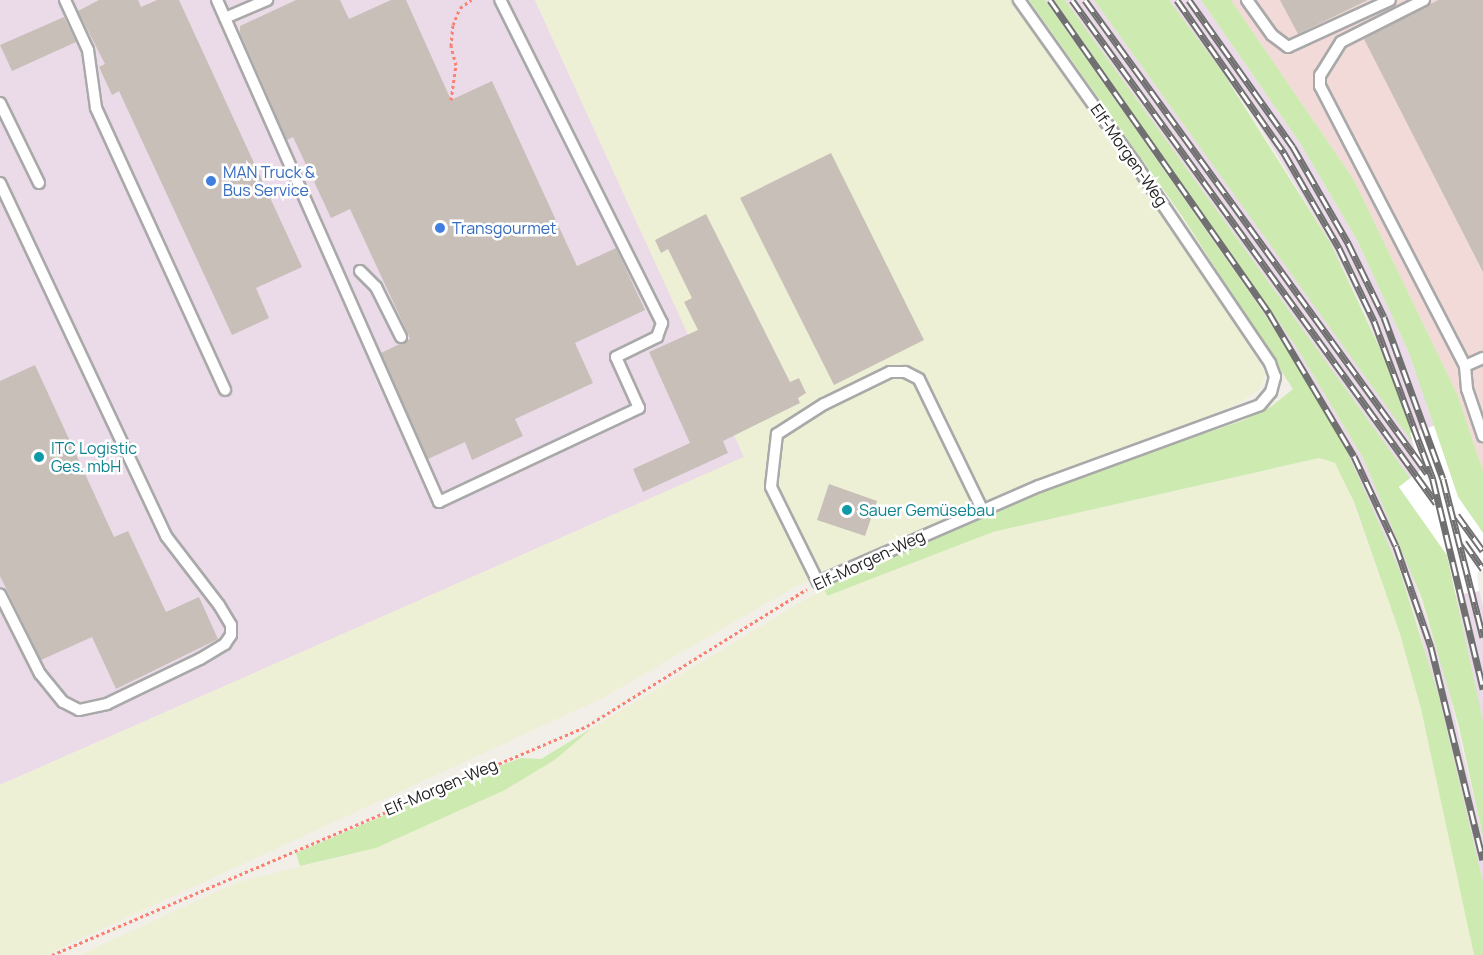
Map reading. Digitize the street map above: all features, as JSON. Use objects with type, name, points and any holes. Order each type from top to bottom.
[{"type":"lane","points":[[65,0],[88,50],[96,108],[225,390]]},
{"type":"lane","points":[[217,0],[439,502],[639,408],[616,357],[657,337],[662,323],[500,0]]},
{"type":"lane","points":[[225,18],[267,0]]},
{"type":"lane","name":"Elf-Morgen-Weg","points":[[818,582],[982,509],[1260,405],[1272,392],[1275,377],[1270,363],[1134,162],[1019,0]]},
{"type":"lane","points":[[1247,0],[1272,35],[1288,47],[1390,0]]},
{"type":"lane","points":[[1424,0],[1341,42],[1320,75],[1320,86],[1465,366],[1467,389],[1483,436]]},
{"type":"lane","points":[[0,102],[39,183]]},
{"type":"lane","points":[[0,183],[166,536],[219,605],[231,625],[231,635],[225,644],[200,659],[107,704],[79,710],[63,702],[40,674],[0,594]]},
{"type":"lane","points":[[360,271],[376,286],[401,337]]},
{"type":"lane","points":[[1465,366],[1483,358]]},
{"type":"lane","points":[[818,582],[771,488],[777,434],[824,404],[891,372],[905,372],[919,379],[982,509]]},
{"type":"path","points":[[451,100],[456,64],[451,46],[453,25],[460,9],[471,0]]},
{"type":"path","name":"Elf-Morgen-Weg","points":[[52,955],[587,726],[818,582]]},
{"type":"shaded area","points":[[0,0],[535,0],[745,457],[0,785]]},
{"type":"shaded area","points":[[1045,0],[1054,0],[1245,271],[1295,345],[1363,458],[1407,560],[1444,672],[1483,837],[1483,882],[1418,624],[1400,571],[1334,425],[1263,312]]},
{"type":"shaded area","points":[[1065,0],[1094,0],[1394,415],[1413,443],[1421,470],[1410,478]]},
{"type":"shaded area","points":[[1169,0],[1201,0],[1300,143],[1357,240],[1409,353],[1434,426],[1413,432],[1365,312],[1331,244],[1253,115]]},
{"type":"shaded area","points":[[1231,0],[1483,0],[1483,471],[1458,396],[1354,180]]},
{"type":"shaded area","points":[[1479,591],[1483,606],[1483,726],[1456,595]]},
{"type":"green space","points":[[535,0],[1011,0],[1226,309],[1266,374],[1259,390],[1236,405],[963,512],[793,588],[603,698],[46,955],[0,955],[0,785],[744,457]]},
{"type":"green space","points":[[1029,0],[1045,0],[1263,312],[1334,425],[1400,571],[1439,697],[1483,882],[1483,955],[1474,955],[1421,709],[1400,634],[1354,502],[1335,463],[1319,458],[993,532],[827,596],[824,588],[867,566],[1069,480],[1244,420],[1272,406],[1293,389],[1182,216]]},
{"type":"green space","points":[[1054,0],[1065,0],[1410,478],[1399,487],[1447,555],[1483,721],[1483,837],[1459,727],[1422,599],[1363,458],[1295,345]]},
{"type":"green space","points":[[1094,0],[1169,0],[1223,73],[1331,244],[1389,368],[1413,432],[1413,443]]},
{"type":"green space","points":[[1201,0],[1231,0],[1354,180],[1458,396],[1483,471],[1483,533],[1458,497],[1409,353],[1357,240],[1300,143]]},
{"type":"green space","points":[[1319,458],[1335,463],[1342,471],[1400,634],[1421,709],[1474,955],[79,955],[238,882],[376,848],[505,790],[556,759],[592,728],[824,588],[827,596],[993,532]]},
{"type":"green space","points":[[592,728],[556,759],[505,790],[376,848],[300,866],[296,853],[505,764],[521,758],[541,759]]},
{"type":"pier","points":[[1434,426],[1458,497],[1483,533],[1483,568],[1477,573],[1479,591],[1456,595],[1447,555],[1399,487],[1421,470],[1410,433]]},
{"type":"building","name":"MAN Truck & Bus Service","points":[[99,0],[138,0],[141,7],[157,0],[179,0],[302,267],[256,288],[269,318],[232,335],[119,91],[112,95],[99,67],[105,64],[78,11]]},
{"type":"building","points":[[296,0],[340,0],[349,19],[391,0],[406,0],[451,100],[492,81],[577,266],[616,248],[645,310],[575,343],[593,383],[515,419],[523,436],[472,460],[465,442],[428,459],[381,353],[410,339],[408,334],[350,209],[331,218],[293,137],[287,140],[240,33],[240,26]]},
{"type":"building","points":[[1280,0],[1368,0],[1298,34]]},
{"type":"building","points":[[1438,0],[1483,0],[1483,272],[1364,39]]},
{"type":"building","points":[[64,17],[76,42],[12,71],[0,45]]},
{"type":"building","points":[[831,153],[924,340],[834,385],[740,198]]},
{"type":"building","points":[[706,214],[790,382],[799,378],[806,393],[798,398],[800,403],[723,441],[728,453],[643,492],[633,469],[690,443],[649,352],[698,330],[684,302],[692,298],[668,249],[661,253],[655,240]]},
{"type":"building","name":"ITC Logistic Ges. mbH","points":[[35,365],[114,537],[128,531],[166,612],[199,597],[218,639],[116,689],[92,637],[41,660],[0,576],[0,381]]},
{"type":"building","name":"Sauer Gemüsebau","points":[[829,484],[877,501],[865,536],[817,520]]},
{"type":"railway","points":[[1050,0],[1269,313],[1354,456],[1396,546],[1431,647],[1483,860]]},
{"type":"railway","points":[[1072,0],[1436,503]]},
{"type":"railway","points":[[1085,0],[1427,473]]},
{"type":"railway","points":[[1177,0],[1284,153],[1339,248],[1374,321],[1433,480],[1483,689]]},
{"type":"railway","points":[[1189,0],[1293,147],[1348,243],[1384,317],[1443,479],[1483,637]]},
{"type":"railway","points":[[1457,515],[1483,551]]},
{"type":"railway","points":[[1464,542],[1483,569]]},
{"type":"place","name":"MAN Truck & Bus Service","points":[[211,181]]},
{"type":"place","name":"Transgourmet","points":[[440,228]]},
{"type":"place","name":"ITC Logistic Ges. mbH","points":[[39,457]]},
{"type":"place","name":"Sauer Gemüsebau","points":[[847,510]]}]
